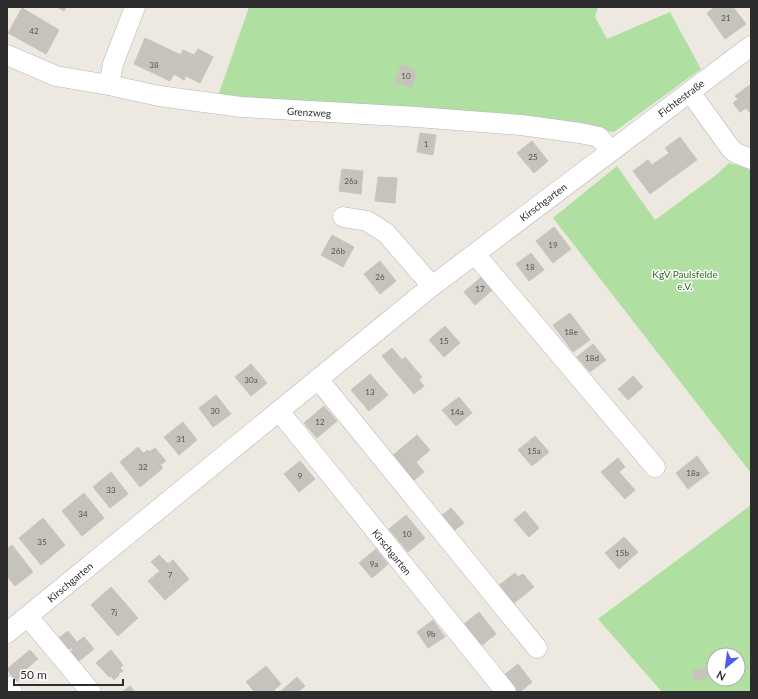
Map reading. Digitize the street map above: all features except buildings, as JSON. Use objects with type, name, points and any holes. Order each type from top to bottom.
[{"type":"street","points":[[109,86],[113,64],[135,7]]},
{"type":"street","name":"Fichtestraße","points":[[611,151],[751,46]]},
{"type":"street","name":"Grenzweg","points":[[7,55],[56,76],[159,96],[241,107],[417,117],[521,125],[600,137],[611,151]]},
{"type":"street","points":[[690,92],[731,149],[736,153],[751,159]]},
{"type":"street","name":"Kirschgarten","points":[[7,633],[432,286],[611,151]]},
{"type":"street","points":[[343,217],[367,220],[386,233],[432,286]]},
{"type":"street","points":[[475,254],[655,467]]},
{"type":"street","points":[[318,379],[537,648]]},
{"type":"street","name":"Kirschgarten","points":[[279,411],[506,692]]},
{"type":"street","points":[[29,616],[91,692]]},
{"type":"street","points":[[7,686],[12,692]]},
{"type":"green space","points":[[249,7],[598,7],[595,17],[607,39],[670,12],[701,69],[614,132],[489,116],[218,96]]},
{"type":"green space","name":"KgV Paulsfelde e.V.","points":[[729,163],[751,169],[751,473],[553,218],[617,166],[655,220],[716,175]]},
{"type":"green space","points":[[751,505],[751,692],[662,692],[598,619]]}]
